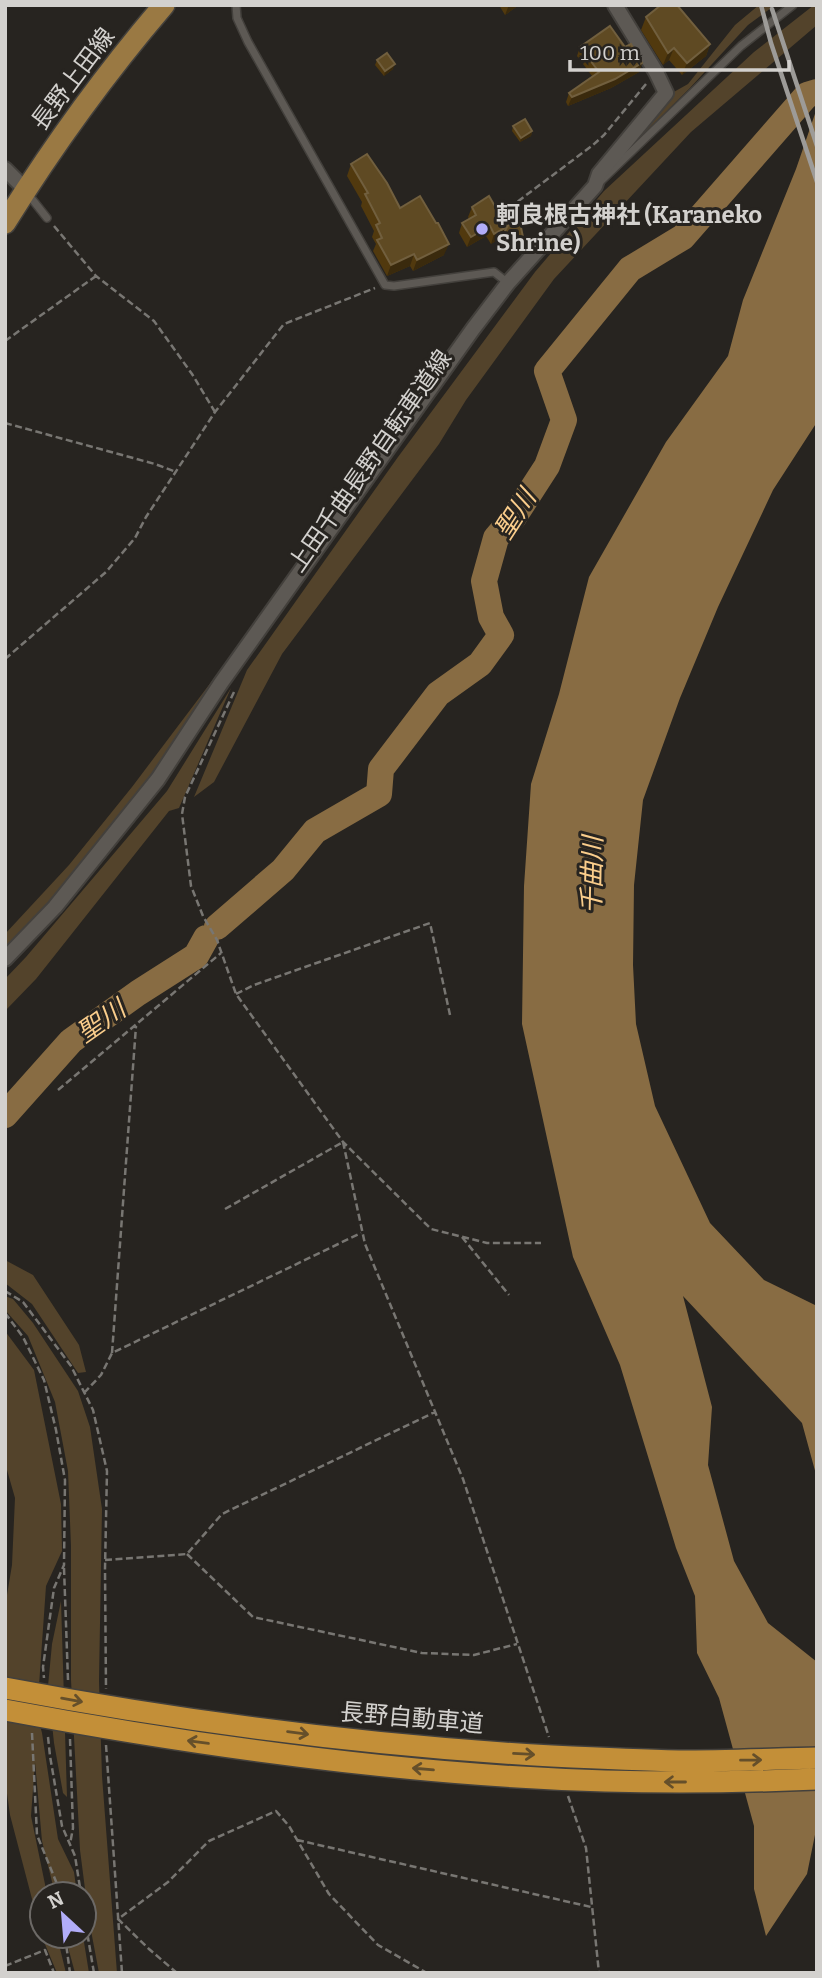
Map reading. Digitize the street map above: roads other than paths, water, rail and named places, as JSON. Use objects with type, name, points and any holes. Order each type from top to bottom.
[{"type":"highway","name":"長野自動車道","points":[[5,1688],[198,1720],[425,1747],[678,1761],[817,1758]]},
{"type":"highway","name":"長野自動車道","points":[[5,1710],[169,1738],[424,1769],[603,1781],[817,1779]]},
{"type":"main road","name":"長野上田線","points":[[5,223],[74,118],[164,5]]},
{"type":"street","points":[[5,959],[55,907],[158,779],[221,683],[508,282],[595,186],[599,174],[666,93],[615,5]]},
{"type":"street","points":[[5,169],[26,190]]},
{"type":"lane","points":[[236,5],[237,18],[248,42],[385,285],[494,272],[508,282]]},
{"type":"lane","points":[[595,186],[741,46],[793,5]]},
{"type":"lane","points":[[26,190],[47,218]]},
{"type":"water","name":"千曲川","points":[[817,108],[817,422],[773,490],[718,607],[680,698],[643,800],[634,885],[633,965],[636,1024],[655,1106],[710,1223],[764,1280],[817,1306],[817,1478],[802,1423],[683,1296],[712,1407],[708,1465],[734,1561],[768,1623],[817,1662],[817,1825],[807,1874],[766,1936],[754,1889],[754,1826],[719,1698],[697,1653],[695,1596],[676,1548],[620,1365],[573,1257],[522,1024],[524,886],[531,784],[559,694],[589,577],[666,442],[728,356],[743,300],[796,169]]},
{"type":"waterway","name":"聖川","points":[[217,927],[283,870],[315,831],[379,794],[381,769],[438,694],[480,664],[501,635],[491,617],[484,581],[496,538],[514,517],[547,466],[564,420],[547,371],[630,269],[683,237],[807,95],[817,92]]},
{"type":"waterway","name":"聖川","points":[[5,1115],[71,1041],[196,956],[206,938]]},
{"type":"railway","points":[[761,5],[817,182]]},
{"type":"railway","points":[[772,9],[817,146]]},
{"type":"place","name":"軻良根古神社 (Karaneko Shrine)","points":[[482,229]]}]
